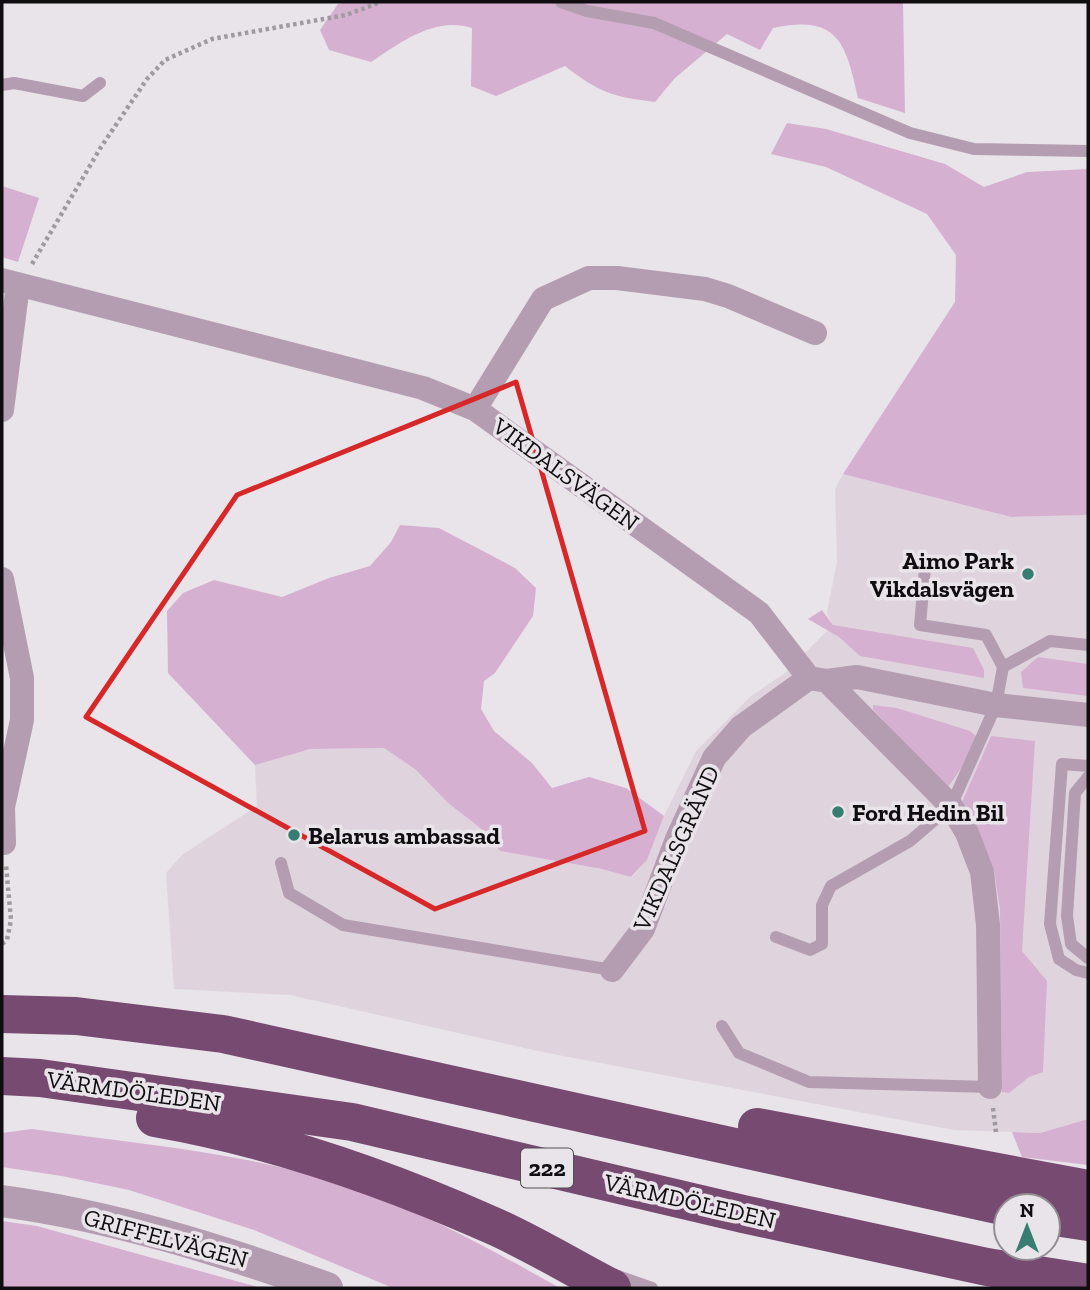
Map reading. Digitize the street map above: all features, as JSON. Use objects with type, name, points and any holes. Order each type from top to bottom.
[{"type":"highway","points":[[2,1014],[76,1016],[444,1063],[880,1152],[1088,1189]]},
{"type":"highway","points":[[223,1034],[992,1204]]},
{"type":"highway","name":"VÄRMDÖLEDEN","points":[[2,1076],[40,1078],[352,1122],[757,1217],[987,1267],[1088,1283]]},
{"type":"highway","points":[[2,1090],[192,1125],[346,1166],[491,1224],[612,1288]]},
{"type":"highway","points":[[1062,1218],[1088,1222]]},
{"type":"street","points":[[475,410],[543,299],[589,278],[617,278],[705,289],[815,333]]},
{"type":"street","name":"VIKDALSVÄGEN","points":[[10,283],[423,388],[475,410],[758,614],[818,680],[951,806],[967,833],[982,872],[988,925],[990,1087]]},
{"type":"street","points":[[2,410],[10,283]]},
{"type":"street","points":[[2,579],[22,678],[22,720],[3,807],[4,843]]},
{"type":"street","points":[[818,680],[857,677],[996,705],[1088,715]]},
{"type":"street","name":"VIKDALSGRÄND","points":[[612,971],[643,929],[677,839],[714,758],[741,727],[818,680]]},
{"type":"street","name":"GRIFFELVÄGEN","points":[[2,1201],[36,1205],[174,1236],[327,1288]]},
{"type":"lane","points":[[561,2],[587,11],[654,23],[910,133],[974,149],[1088,151]]},
{"type":"lane","points":[[2,85],[14,83],[83,96],[100,83]]},
{"type":"lane","points":[[776,937],[810,950],[822,944],[822,905],[831,887],[910,841],[951,806],[996,705],[1003,667],[986,635],[919,625],[925,568]]},
{"type":"lane","points":[[1003,667],[1050,641],[1088,645]]},
{"type":"lane","points":[[1088,766],[1062,764],[1050,924],[1059,959],[1076,971],[1088,973]]},
{"type":"lane","points":[[1088,777],[1075,793],[1067,916],[1071,944],[1088,958]]},
{"type":"lane","points":[[281,863],[289,893],[344,925],[612,971]]},
{"type":"lane","points":[[722,1026],[739,1053],[809,1082],[990,1087]]},
{"type":"lane","points":[[491,1224],[652,1288]]},
{"type":"path","points":[[10,283],[63,215],[101,147],[147,79],[165,60],[212,39],[346,15],[381,2]]},
{"type":"path","points":[[2,944],[7,940],[11,920],[4,843]]},
{"type":"highlighted area","points":[[516,382],[645,831],[435,909],[86,717],[237,495]]},
{"type":"shaded area","points":[[903,2],[905,113],[858,98],[843,48],[825,29],[812,25],[773,28],[760,50],[727,34],[674,79],[655,102],[607,92],[565,66],[496,96],[471,86],[472,28],[445,25],[432,28],[406,39],[371,62],[329,50],[320,30],[338,4]]},
{"type":"shaded area","points":[[787,123],[826,129],[945,164],[984,187],[1027,172],[1088,169],[1088,515],[1011,517],[843,474],[955,302],[956,255],[927,214],[826,167],[771,154]]},
{"type":"shaded area","points":[[2,186],[39,198],[18,262],[2,257]]},
{"type":"shaded area","points":[[843,474],[1011,517],[1088,515],[1088,1119],[1040,1133],[954,1130],[542,1052],[290,995],[174,989],[166,873],[182,855],[257,806],[255,765],[273,757],[310,749],[384,748],[416,770],[448,803],[479,827],[500,851],[632,877],[647,860],[664,816],[696,751],[751,696],[785,673],[833,625],[827,613],[837,561],[835,489]]},
{"type":"shaded area","points":[[400,525],[439,528],[515,568],[536,588],[533,616],[495,673],[484,681],[481,709],[494,731],[532,763],[552,788],[589,777],[626,788],[664,816],[647,860],[631,877],[602,869],[500,851],[479,827],[448,803],[416,770],[384,748],[310,749],[255,765],[168,673],[167,611],[183,593],[214,580],[282,597],[329,578],[370,566],[391,542]]},
{"type":"shaded area","points":[[822,610],[833,625],[973,648],[984,670],[984,678],[860,656],[839,637],[808,619]]},
{"type":"shaded area","points":[[1038,657],[1088,664],[1088,696],[1023,688],[1021,672]]},
{"type":"shaded area","points":[[873,705],[897,708],[970,731],[976,736],[964,764],[946,790],[873,709]]},
{"type":"shaded area","points":[[991,736],[1035,741],[1022,951],[1047,981],[1043,1072],[1029,1077],[1009,1093],[1002,1092],[1000,909],[994,870],[962,802]]},
{"type":"shaded area","points":[[1088,1119],[1088,1165],[1022,1157],[1012,1132],[1040,1133]]},
{"type":"shaded area","points":[[32,1129],[242,1159],[325,1179],[365,1192],[440,1224],[560,1288],[393,1288],[254,1230],[129,1190],[2,1167],[2,1133]]},
{"type":"shaded area","points":[[2,1221],[37,1226],[261,1288],[2,1288]]},
{"type":"place","name":"Aimo Park Vikdalsvägen","points":[[1028,574]]},
{"type":"place","name":"Ford Hedin Bil","points":[[838,812]]},
{"type":"place","name":"Belarus ambassad","points":[[294,835]]}]
